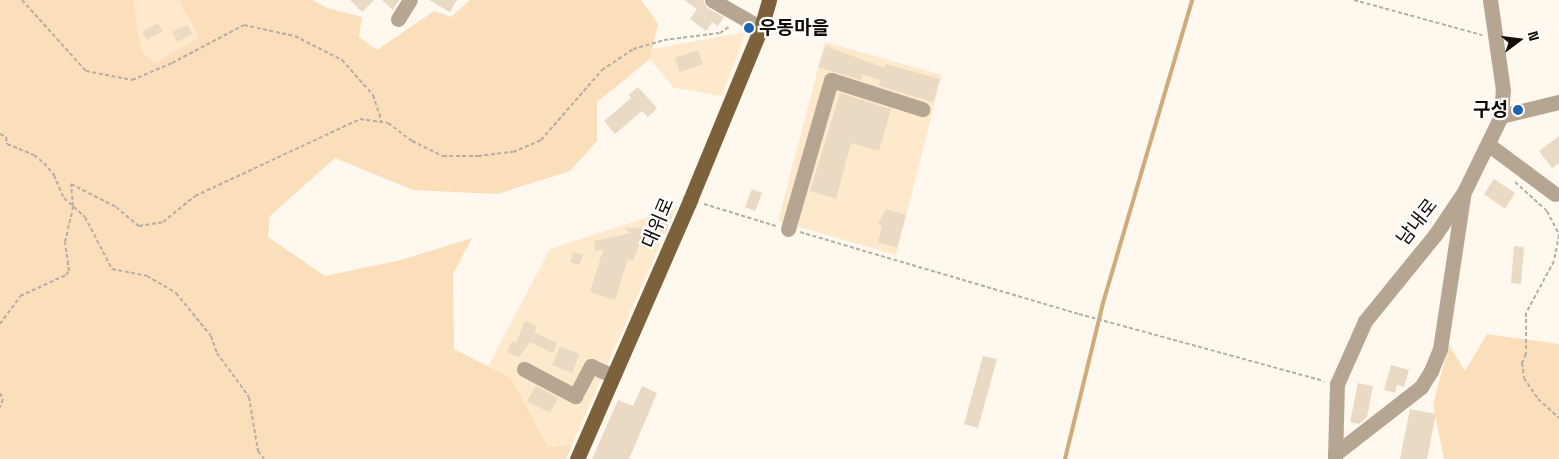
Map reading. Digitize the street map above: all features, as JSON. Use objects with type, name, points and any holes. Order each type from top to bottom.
[{"type":"main road","name":"대위로","points":[[577,459],[690,200],[761,28],[769,0]]},
{"type":"street","points":[[398,19],[410,0]]},
{"type":"street","points":[[712,0],[761,28]]},
{"type":"street","name":"남내로","points":[[1335,457],[1338,384],[1364,321],[1435,235],[1464,192],[1489,145],[1501,116],[1503,90],[1498,40],[1490,0]]},
{"type":"street","points":[[788,229],[831,80],[922,109]]},
{"type":"street","points":[[1501,116],[1559,102]]},
{"type":"street","points":[[1489,145],[1555,194]]},
{"type":"street","points":[[1335,457],[1421,387],[1432,371],[1440,349],[1464,192]]},
{"type":"street","points":[[524,369],[576,396],[591,366],[613,376]]},
{"type":"path","points":[[22,0],[86,72],[132,80],[172,63],[244,25],[295,36],[342,60],[373,95],[382,122]]},
{"type":"path","points":[[1354,0],[1498,40]]},
{"type":"path","points":[[0,324],[20,296],[66,275],[69,260],[65,242],[72,206],[71,184],[116,207],[139,226],[163,222],[195,196],[360,119],[388,123],[412,141],[443,156],[478,156],[513,152],[541,140],[602,70],[633,49],[664,40],[720,33],[743,19]]},
{"type":"path","points":[[0,134],[6,137],[7,144],[34,155],[54,175],[64,198],[85,216],[112,269],[147,276],[176,292],[211,336],[217,353],[249,397],[258,451],[264,459]]},
{"type":"path","points":[[1511,178],[1547,212],[1559,234],[1554,260],[1526,313],[1526,354],[1522,363],[1524,378],[1538,399],[1559,418]]},
{"type":"path","points":[[690,200],[1103,321],[1338,384]]},
{"type":"path","points":[[0,393],[3,399],[0,407]]},
{"type":"shaded area","points":[[0,0],[133,0],[142,51],[154,63],[199,38],[179,0],[313,0],[327,8],[362,17],[359,37],[377,50],[434,11],[451,17],[470,0],[641,0],[658,24],[650,59],[597,102],[597,141],[570,171],[497,194],[413,190],[335,158],[270,216],[268,237],[325,276],[401,260],[472,238],[453,274],[454,349],[511,378],[548,447],[572,445],[566,459],[0,459]]},
{"type":"shaded area","points":[[133,0],[179,0],[199,38],[154,63],[142,51]]},
{"type":"shaded area","points":[[746,32],[722,96],[674,88],[650,59],[652,49]]},
{"type":"shaded area","points":[[825,42],[942,75],[896,255],[778,221]]},
{"type":"shaded area","points":[[676,208],[572,445],[548,447],[511,378],[488,366],[550,249]]},
{"type":"shaded area","points":[[1487,334],[1559,344],[1559,459],[1444,459],[1433,405],[1449,345],[1465,371]]},
{"type":"building","points":[[350,0],[374,0],[362,12]]},
{"type":"building","points":[[382,0],[399,0],[393,10]]},
{"type":"building","points":[[429,0],[457,0],[450,12]]},
{"type":"building","points":[[684,0],[703,0],[707,8],[724,17],[718,26],[712,22],[706,31],[690,19],[697,9]]},
{"type":"building","points":[[158,23],[163,31],[147,40],[142,32]]},
{"type":"building","points":[[188,25],[192,34],[177,42],[172,32]]},
{"type":"building","points":[[826,46],[884,68],[886,64],[940,79],[933,102],[879,86],[880,80],[863,74],[861,80],[818,67]]},
{"type":"building","points":[[698,50],[703,64],[680,72],[675,58]]},
{"type":"building","points":[[638,87],[657,108],[648,117],[642,111],[615,134],[604,121],[631,98],[629,95]]},
{"type":"building","points":[[840,93],[891,109],[879,151],[851,143],[836,199],[810,191]]},
{"type":"building","points":[[1559,136],[1559,163],[1552,168],[1539,151]]},
{"type":"building","points":[[1494,179],[1515,193],[1505,209],[1484,194]]},
{"type":"building","points":[[752,189],[762,193],[755,211],[745,207]]},
{"type":"building","points":[[886,209],[906,215],[897,248],[878,242],[882,226],[878,224]]},
{"type":"building","points":[[666,214],[672,217],[665,233],[659,230]]},
{"type":"building","points":[[624,228],[652,228],[648,238],[643,236],[633,261],[628,259],[615,300],[590,292],[603,250],[595,251],[594,241],[631,233]]},
{"type":"building","points":[[1514,246],[1524,247],[1521,284],[1511,283]]},
{"type":"building","points":[[573,252],[583,255],[579,265],[570,262]]},
{"type":"building","points":[[525,321],[537,327],[534,332],[557,343],[553,353],[530,342],[519,357],[507,352],[512,341],[516,343]]},
{"type":"building","points":[[560,346],[579,354],[572,373],[552,365]]},
{"type":"building","points":[[983,356],[997,359],[978,428],[964,424]]},
{"type":"building","points":[[1391,365],[1409,370],[1404,387],[1397,385],[1395,393],[1384,390]]},
{"type":"building","points":[[1358,383],[1373,386],[1367,417],[1359,424],[1350,422]]},
{"type":"building","points":[[536,386],[558,398],[550,413],[527,401]]},
{"type":"building","points":[[642,386],[657,393],[629,459],[592,459],[618,400],[633,406]]},
{"type":"building","points":[[1410,409],[1436,414],[1427,459],[1400,459]]},
{"type":"waterway","points":[[1065,459],[1103,303],[1192,0]]},
{"type":"place","name":"우동마을","points":[[749,28]]},
{"type":"place","name":"구성","points":[[1518,110]]}]
